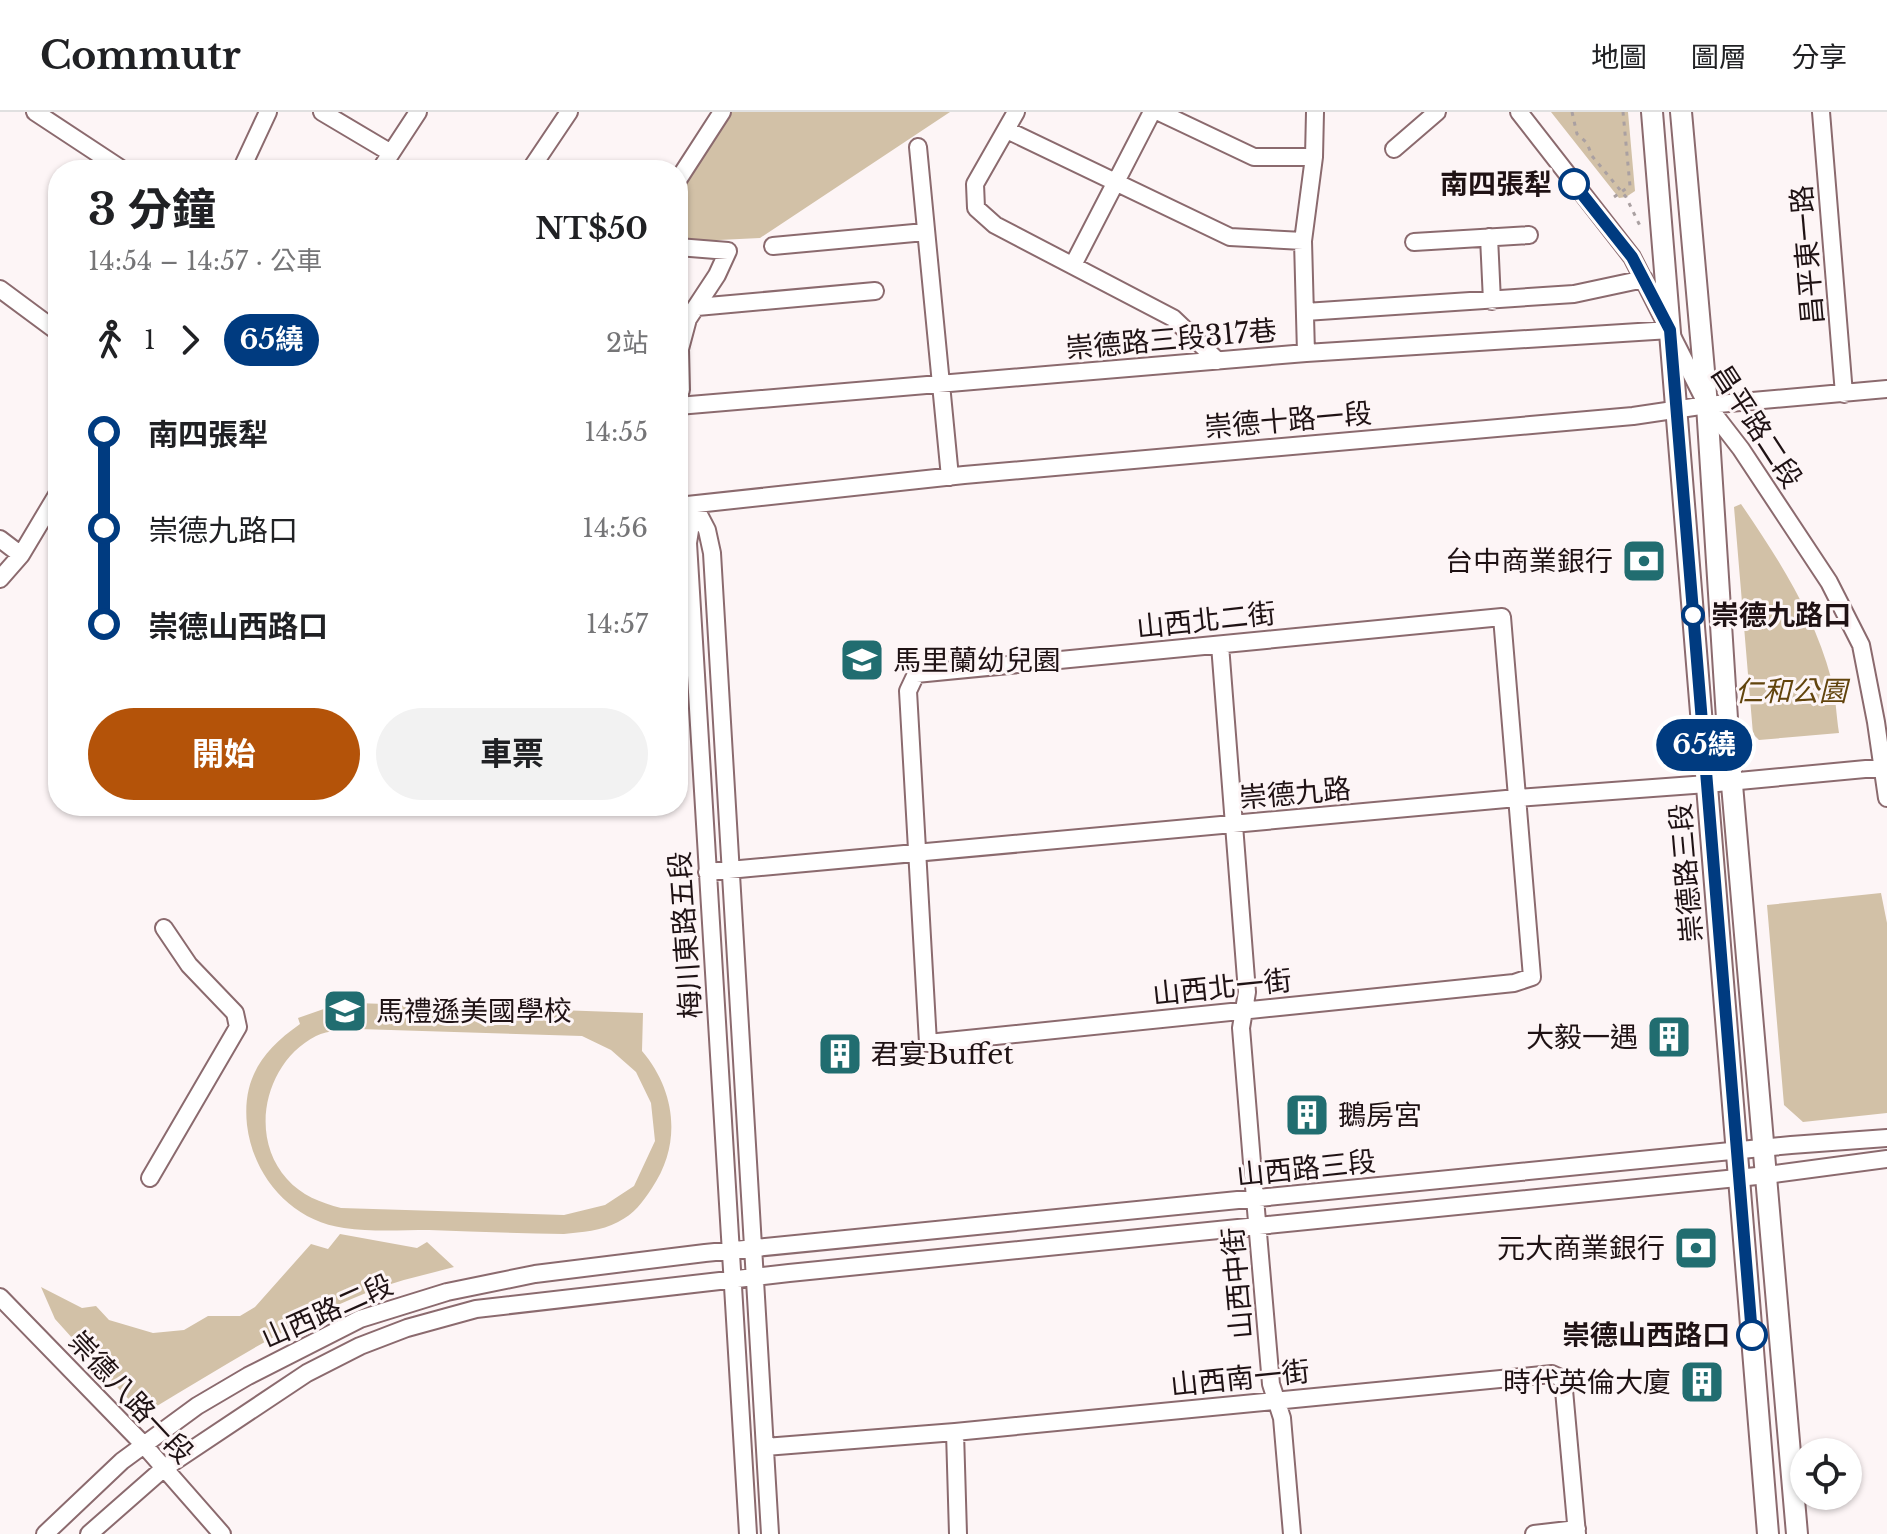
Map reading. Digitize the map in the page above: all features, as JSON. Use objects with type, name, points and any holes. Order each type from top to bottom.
[{"type":"main road","name":"崇德路三段","points":[[1652,112],[1768,1534]]},
{"type":"main road","name":"崇德路三段","points":[[1681,112],[1707,405],[1733,782],[1797,1534]]},
{"type":"street","points":[[35,112],[108,160]]},
{"type":"street","points":[[246,160],[268,112]]},
{"type":"street","points":[[322,112],[379,160]]},
{"type":"street","points":[[388,160],[418,112]]},
{"type":"street","points":[[537,160],[569,112]]},
{"type":"street","points":[[688,165],[722,112]]},
{"type":"street","points":[[1016,112],[975,184],[976,208],[995,225],[1173,318],[1218,361]]},
{"type":"street","points":[[1073,265],[1152,112]]},
{"type":"street","points":[[1159,112],[1254,157],[1314,157]]},
{"type":"street","points":[[1306,353],[1303,241],[1314,157],[1315,112]]},
{"type":"street","points":[[1394,149],[1437,112]]},
{"type":"street","name":"昌平路二段","points":[[1519,112],[1632,257],[1707,405],[1741,449],[1829,582],[1861,645],[1887,798]]},
{"type":"street","name":"昌平東一路","points":[[1821,112],[1844,394]]},
{"type":"street","points":[[1007,130],[1230,237],[1303,241]]},
{"type":"street","points":[[918,147],[950,477]]},
{"type":"street","points":[[773,246],[925,232]]},
{"type":"street","points":[[1414,242],[1529,235]]},
{"type":"street","points":[[1489,237],[1492,301]]},
{"type":"street","points":[[688,248],[728,251],[688,319]]},
{"type":"street","points":[[1305,312],[1574,294],[1644,279]]},
{"type":"street","points":[[0,289],[48,325]]},
{"type":"street","points":[[697,307],[875,291]]},
{"type":"street","name":"崇德路三段317巷","points":[[688,398],[940,386],[1306,353],[1670,330]]},
{"type":"street","name":"崇德十路一段","points":[[688,505],[950,477],[1887,389]]},
{"type":"street","name":"梅川東路五段","points":[[688,508],[711,541],[770,1534]]},
{"type":"street","points":[[0,579],[21,555],[48,510]]},
{"type":"street","points":[[0,539],[21,555]]},
{"type":"street","name":"梅川東路五段","points":[[688,543],[748,1534]]},
{"type":"street","name":"山西北二街","points":[[916,853],[908,691],[916,674],[1502,617],[1517,798]]},
{"type":"street","name":"山西中街","points":[[1220,645],[1247,992],[1241,1028],[1271,1384],[1282,1418],[1292,1534]]},
{"type":"street","name":"崇德九路","points":[[707,872],[1884,767]]},
{"type":"street","name":"山西北一街","points":[[916,853],[928,1043],[1514,983],[1532,977],[1517,798]]},
{"type":"street","points":[[150,1178],[238,1027],[235,1013],[189,965],[164,928]]},
{"type":"street","name":"山西路三段","points":[[731,1251],[1764,1147],[1887,1138]]},
{"type":"street","name":"山西路三段","points":[[732,1279],[1739,1178],[1887,1159]]},
{"type":"street","name":"山西路二段","points":[[45,1534],[143,1444],[197,1406],[248,1376],[360,1319],[412,1301],[535,1274],[731,1251]]},
{"type":"street","name":"山西路二段","points":[[89,1534],[163,1469],[307,1373],[360,1346],[407,1328],[476,1309],[732,1279]]},
{"type":"street","name":"崇德八路一段","points":[[0,1297],[143,1444],[222,1534]]},
{"type":"street","name":"山西南一街","points":[[765,1447],[955,1432],[1552,1374],[1563,1379],[1577,1532]]},
{"type":"street","points":[[955,1432],[958,1534]]},
{"type":"street","points":[[1534,1534],[1577,1532]]},
{"type":"path","points":[[1572,112],[1577,134],[1587,143],[1592,156],[1622,193],[1642,231]]},
{"type":"path","points":[[1614,197],[1630,186],[1623,112]]},
{"type":"green space","points":[[731,112],[950,112],[760,238],[688,242],[688,177]]},
{"type":"green space","points":[[1551,112],[1628,112],[1635,191],[1619,198]]},
{"type":"green space","name":"仁和公園","points":[[1741,504],[1781,566],[1815,631],[1833,685],[1839,733],[1759,740],[1753,734],[1734,507]]},
{"type":"green space","points":[[1881,893],[1887,923],[1887,1113],[1803,1122],[1784,1105],[1767,905]]},
{"type":"green space","points":[[338,1004],[643,1013],[642,1051],[662,1083],[671,1118],[668,1154],[662,1171],[645,1199],[629,1215],[612,1225],[585,1232],[365,1230],[325,1224],[307,1216],[278,1193],[257,1162],[247,1125],[248,1093],[266,1055],[300,1024],[298,1018]],"holes":[[[359,1029],[582,1036],[611,1050],[636,1072],[651,1103],[655,1141],[634,1186],[605,1205],[564,1215],[341,1208],[299,1190],[275,1162],[268,1142],[266,1122],[274,1081],[284,1063],[316,1036]]]},
{"type":"green space","points":[[340,1234],[417,1248],[427,1242],[454,1267],[387,1285],[310,1318],[152,1409],[137,1408],[101,1370],[55,1319],[41,1287],[82,1308],[96,1306],[109,1320],[153,1333],[184,1330],[208,1316],[240,1316],[255,1307],[311,1244],[328,1249]]},
{"type":"bus line","name":"65繞","points":[[1574,184],[1632,257],[1670,330],[1752,1335]]},
{"type":"place","name":"南四張犁","points":[[1574,184]]},
{"type":"place","name":"台中商業銀行","points":[[1644,561]]},
{"type":"place","name":"崇德九路口","points":[[1693,615]]},
{"type":"place","name":"馬里蘭幼兒園","points":[[862,660]]},
{"type":"place","name":"馬禮遜美國學校","points":[[345,1011]]},
{"type":"place","name":"大毅一遇","points":[[1669,1037]]},
{"type":"place","name":"君宴Buffet","points":[[840,1054]]},
{"type":"place","name":"鵝房宮","points":[[1307,1115]]},
{"type":"place","name":"元大商業銀行","points":[[1696,1248]]},
{"type":"place","name":"崇德山西路口","points":[[1752,1335]]},
{"type":"place","name":"時代英倫大廈","points":[[1702,1382]]}]
